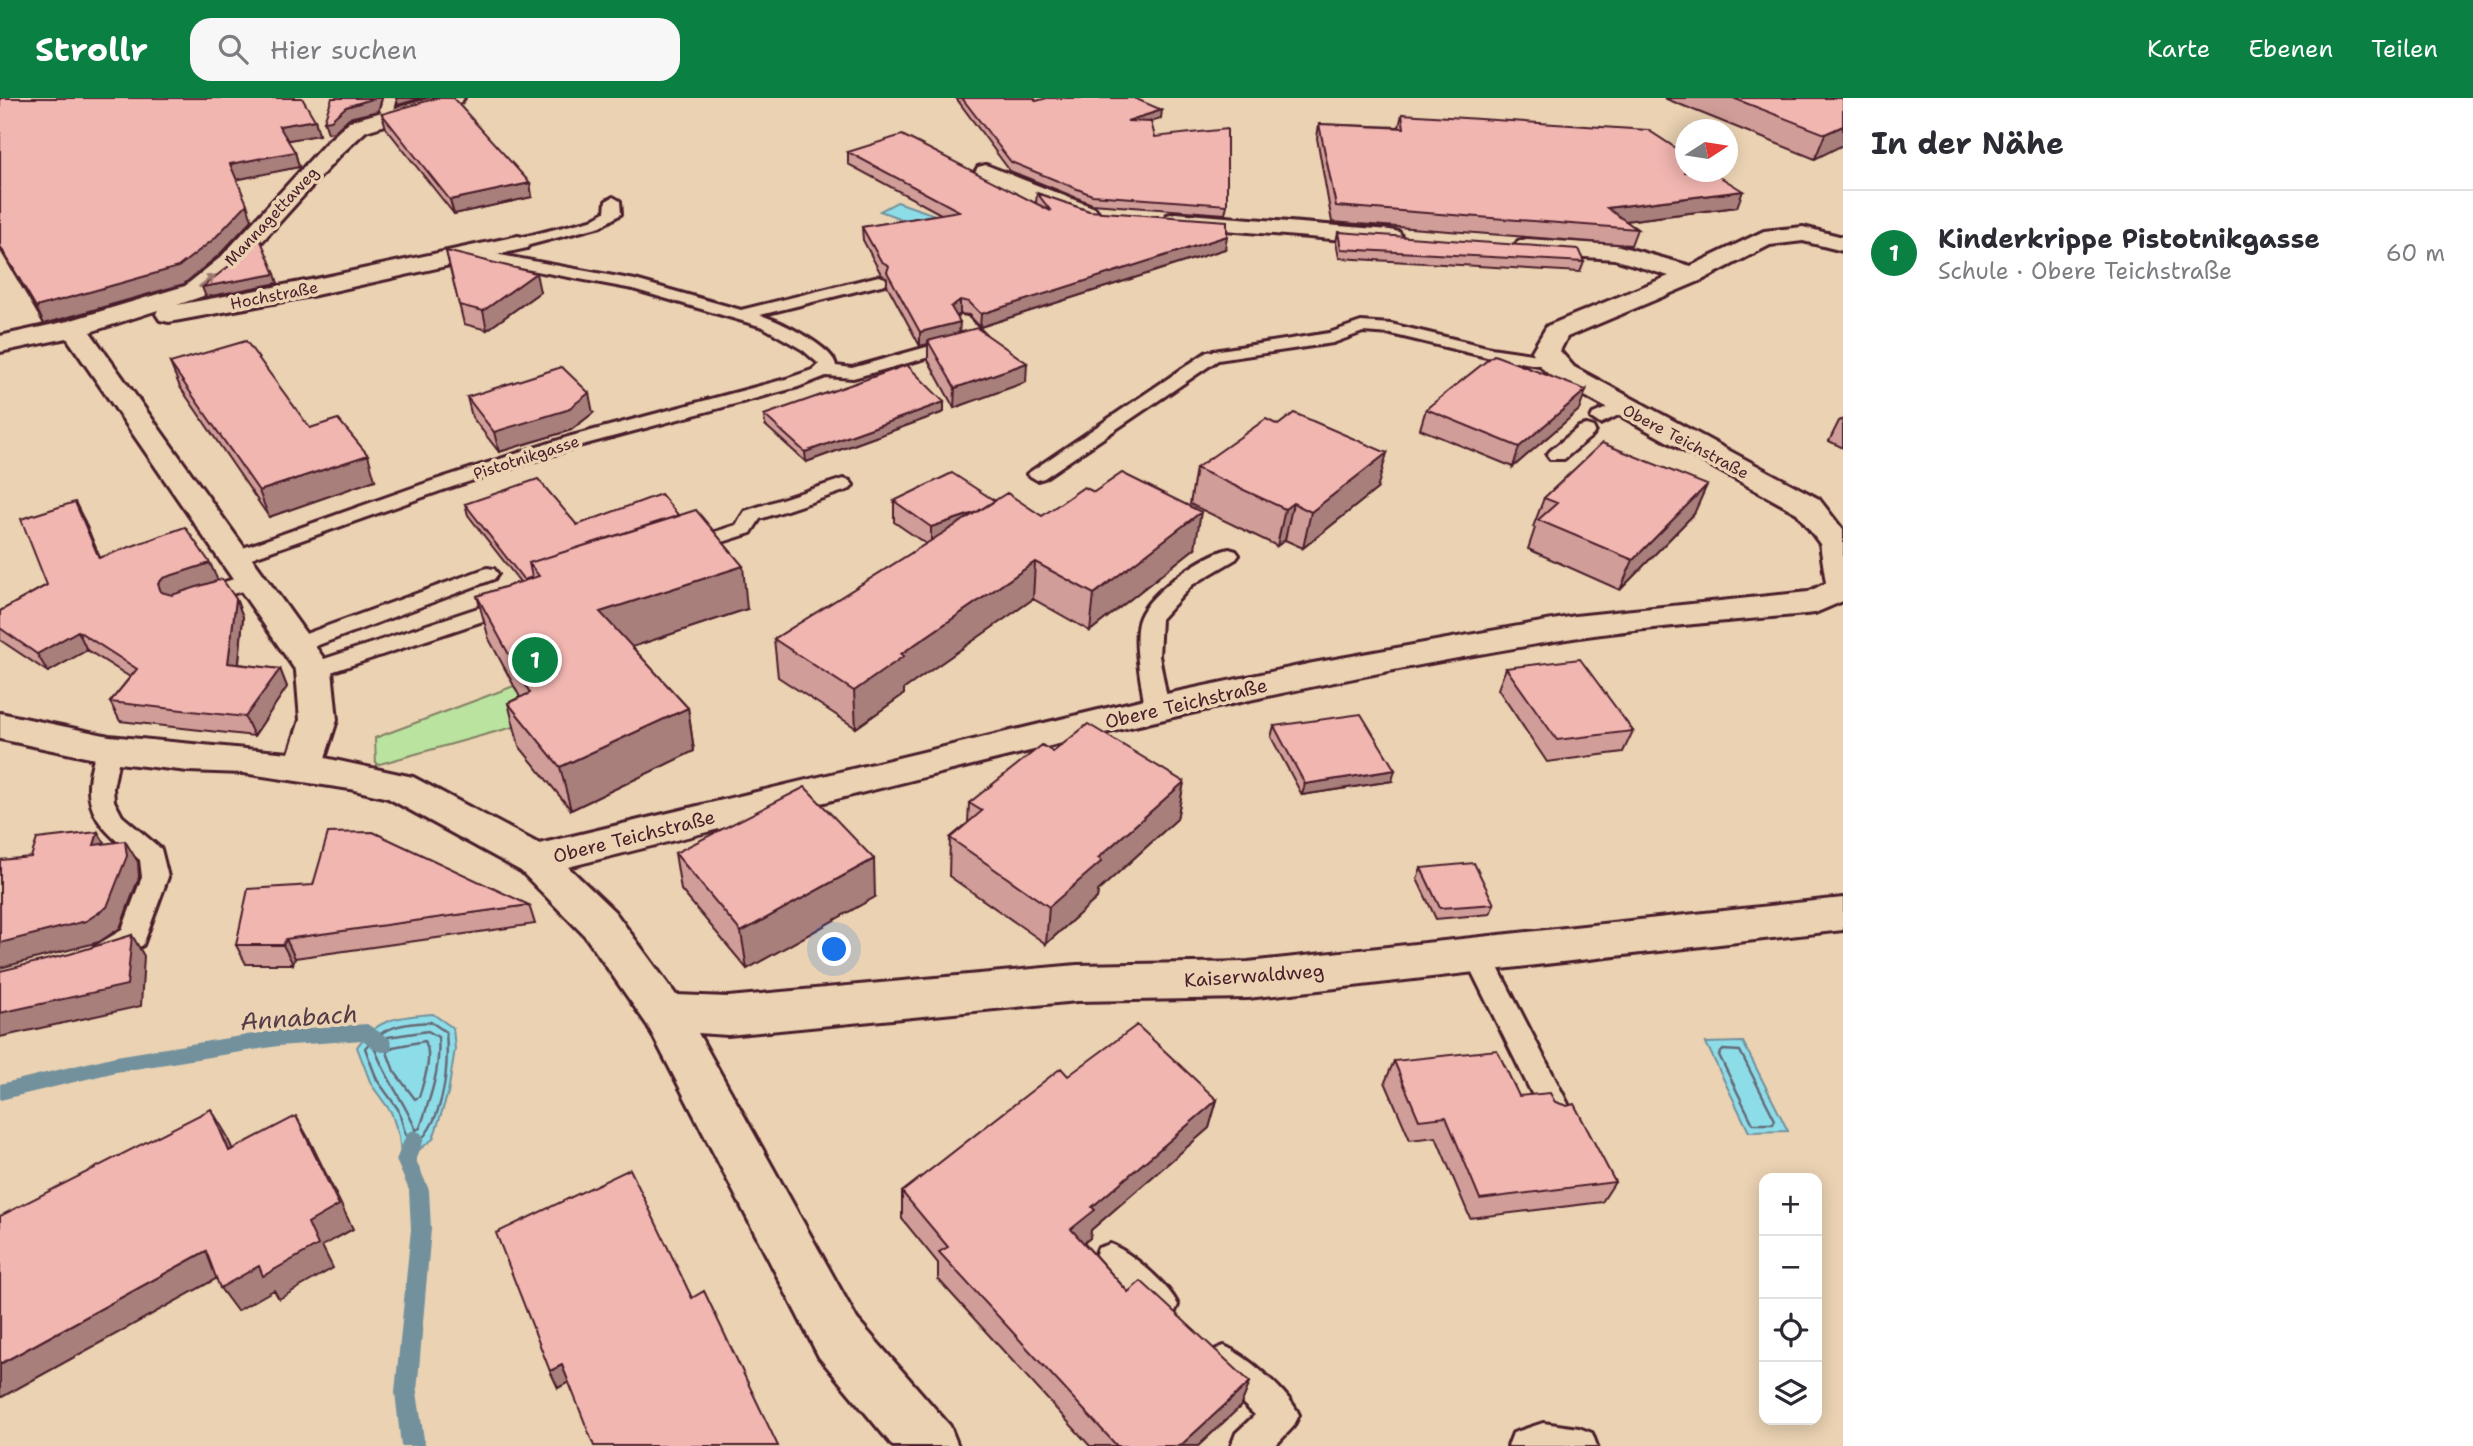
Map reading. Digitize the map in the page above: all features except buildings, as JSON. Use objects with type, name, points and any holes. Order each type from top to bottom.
[{"type":"street","name":"Mannagettaweg","points":[[0,344],[74,328],[194,291],[230,262],[358,126],[391,106],[454,98]]},
{"type":"street","points":[[986,172],[1064,206],[1088,214],[1114,215]]},
{"type":"street","points":[[1153,218],[1413,239]]},
{"type":"street","points":[[1552,362],[1546,351],[1556,332],[1693,275],[1763,238],[1803,234],[1843,244]]},
{"type":"street","name":"Hochstraße","points":[[74,328],[239,303],[473,255],[518,243]]},
{"type":"street","points":[[1507,245],[1616,252],[1693,275]]},
{"type":"street","points":[[74,328],[242,570],[306,657],[320,718],[317,737],[302,767]]},
{"type":"street","name":"Obere Teichstraße","points":[[535,860],[1157,708],[1575,627],[1815,602],[1843,588],[1831,518],[1603,418],[1552,362]]},
{"type":"street","name":"Obere Teichstraße","points":[[0,726],[109,749],[302,767],[398,788],[463,819],[535,860],[600,924],[664,1013],[838,1338],[930,1446]]},
{"type":"street","name":"Kaiserwaldweg","points":[[664,1013],[728,1016],[1077,982],[1248,980],[1843,914]]},
{"type":"lane","points":[[518,243],[596,223],[613,214],[613,201]]},
{"type":"lane","name":"Hochstraße","points":[[473,255],[635,285],[769,323],[809,346],[829,364],[822,370]]},
{"type":"lane","points":[[740,315],[878,281]]},
{"type":"lane","points":[[822,370],[853,373],[978,338],[961,321]]},
{"type":"lane","name":"Obere Teichstraße","points":[[1037,474],[1213,356],[1333,338],[1361,327],[1391,329],[1491,353],[1552,362]]},
{"type":"lane","name":"Pistotnikgasse","points":[[180,604],[242,570],[436,486],[647,415],[792,383],[822,370]]},
{"type":"lane","points":[[1557,455],[1603,418]]},
{"type":"lane","points":[[667,554],[744,529],[752,515],[843,485]]},
{"type":"lane","points":[[1157,708],[1147,656],[1150,618],[1184,580],[1228,555]]},
{"type":"lane","points":[[306,657],[487,574]]},
{"type":"lane","points":[[306,657],[538,596]]},
{"type":"lane","points":[[83,960],[108,953],[133,937],[155,877],[152,856],[107,819],[100,792],[109,749]]},
{"type":"lane","points":[[1477,954],[1556,1111]]},
{"type":"lane","points":[[1110,1259],[1281,1415],[1249,1446]]},
{"type":"lane","points":[[1526,1446],[1543,1441],[1579,1446]]},
{"type":"green space","points":[[514,686],[542,719],[376,765],[375,738]]},
{"type":"water","points":[[897,202],[935,215],[918,225],[880,211]]},
{"type":"water","points":[[433,1014],[453,1028],[455,1049],[448,1093],[433,1139],[406,1160],[401,1155],[399,1136],[391,1112],[371,1084],[357,1047],[373,1030],[390,1020]]},
{"type":"water","points":[[1743,1042],[1788,1131],[1749,1132],[1706,1043]]},
{"type":"waterway","name":"Annabach","points":[[0,1092],[116,1064],[278,1038],[367,1032],[383,1045]]},
{"type":"waterway","name":"Annabach","points":[[413,1446],[406,1392],[421,1229],[419,1190],[406,1160],[414,1139]]},
{"type":"place","name":"Kinderkrippe Pistotnikgasse","points":[[535,660]]}]
